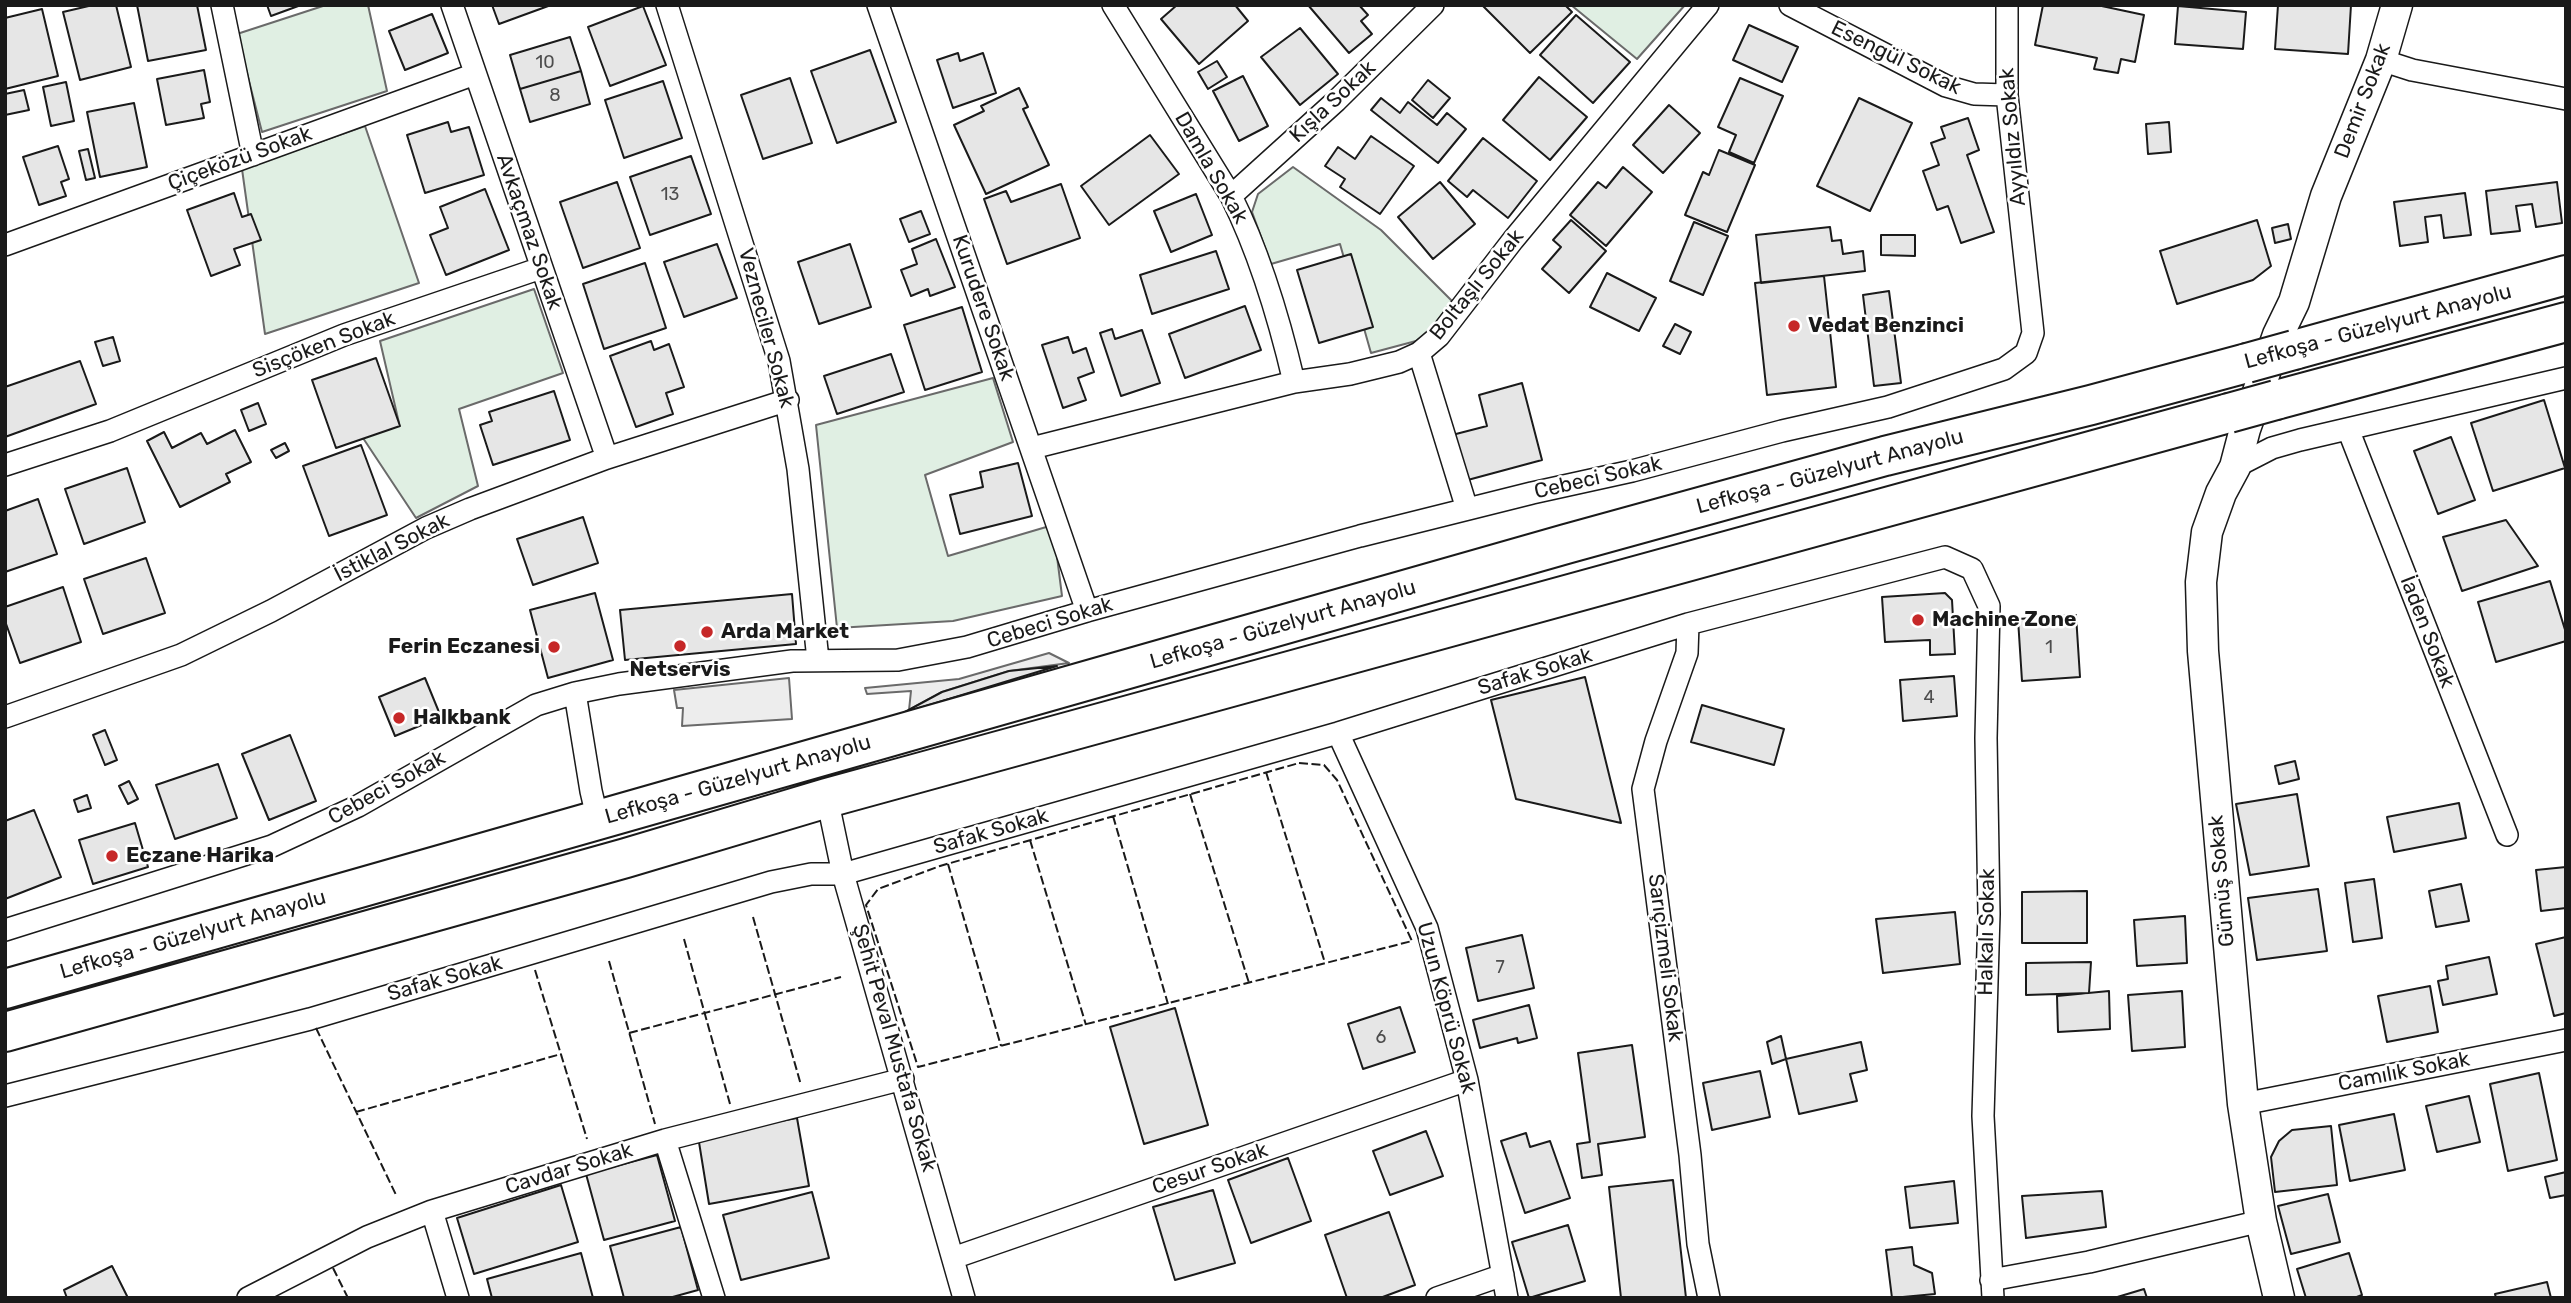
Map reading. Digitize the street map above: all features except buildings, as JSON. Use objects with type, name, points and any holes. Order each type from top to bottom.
[{"type":"highway","name":"Lefkoşa - Güzelyurt Anayolu","points":[[5,989],[1566,544],[1885,456],[2247,363],[2286,343],[2566,275]]},
{"type":"highway","name":"Lefkoşa - Güzelyurt Anayolu","points":[[5,1032],[626,858],[827,798],[2237,421],[2276,400],[2566,321]]},
{"type":"street","points":[[222,5],[253,155]]},
{"type":"street","name":"Avkaçmaz Sokak","points":[[452,5],[607,458]]},
{"type":"street","name":"Vezneciler Sokak","points":[[667,5],[779,361],[788,400],[818,660]]},
{"type":"street","name":"Kurudere Sokak","points":[[878,5],[1087,611]]},
{"type":"street","name":"Kışla Sokak","points":[[1231,196],[1336,101],[1433,5]]},
{"type":"street","name":"Boltaşlı Sokak","points":[[1032,448],[1294,382],[1350,374],[1399,362],[1419,354],[1439,336],[1513,240],[1708,5]]},
{"type":"street","name":"Esengül Sokak","points":[[1790,5],[1946,86],[1974,94],[2007,95]]},
{"type":"street","name":"Ayyıldız Sokak","points":[[2007,5],[2007,95],[2026,268]]},
{"type":"street","name":"Demir Sokak","points":[[2286,343],[2294,302],[2326,196],[2381,60],[2397,5]]},
{"type":"street","name":"Damla Sokak","points":[[1116,7],[1231,196],[1244,223],[1264,275],[1294,382]]},
{"type":"street","points":[[2381,60],[2412,70],[2566,99]]},
{"type":"street","name":"Çiçeközü Sokak","points":[[5,245],[475,74]]},
{"type":"street","name":"Sisçöken Sokak","points":[[5,465],[110,431],[344,335],[541,268]]},
{"type":"street","name":"Cebeci Sokak","points":[[5,930],[272,846],[358,806],[536,705],[575,693],[619,684],[792,661],[898,660],[933,655],[1347,540],[1888,407],[2004,369],[2025,353],[2033,333],[2026,268]]},
{"type":"street","name":"Gümüş Sokak","points":[[2279,1298],[2261,1221],[2243,1104],[2203,651],[2201,582],[2207,532],[2221,493],[2235,467],[2237,421],[2286,343]]},
{"type":"street","points":[[1419,354],[1467,509]]},
{"type":"street","points":[[2235,467],[2272,448],[2566,378]]},
{"type":"street","name":"İstiklal Sokak","points":[[5,718],[181,655],[426,528],[519,489],[788,400]]},
{"type":"street","name":"İaden Sokak","points":[[2348,429],[2507,835]]},
{"type":"street","name":"Safak Sokak","points":[[5,1096],[310,1019],[771,882],[811,874],[843,874],[1338,733],[1688,624],[1945,557],[1972,569]]},
{"type":"street","name":"Halkalı Sokak","points":[[1972,569],[1989,606],[1986,738],[1989,914],[1983,1116],[1992,1289]]},
{"type":"street","name":"Sarıçizmeli Sokak","points":[[1688,624],[1687,653],[1656,741],[1643,789],[1690,1155],[1698,1244],[1709,1298]]},
{"type":"street","points":[[575,693],[598,821]]},
{"type":"street","name":"Uzun Köprü Sokak","points":[[1338,733],[1427,928],[1467,1080],[1507,1298]]},
{"type":"street","name":"Şehit Peval Mustafa Sokak","points":[[827,798],[843,874],[964,1298]]},
{"type":"street","name":"Camılık Sokak","points":[[2243,1104],[2566,1040]]},
{"type":"street","name":"Cavdar Sokak","points":[[248,1298],[368,1237],[432,1211],[665,1140],[903,1079]]},
{"type":"street","name":"Cesur Sokak","points":[[953,1258],[1467,1080]]},
{"type":"street","points":[[665,1140],[714,1298]]},
{"type":"street","points":[[432,1211],[458,1298]]},
{"type":"street","points":[[1992,1289],[2089,1262],[2261,1221]]},
{"type":"street","points":[[1437,1298],[1503,1275]]},
{"type":"green space","points":[[326,5],[368,5],[387,91],[262,132],[237,34]]},
{"type":"green space","points":[[1571,5],[1685,5],[1637,59]]},
{"type":"green space","points":[[365,126],[419,283],[265,334],[242,169]]},
{"type":"green space","points":[[1293,167],[1381,230],[1452,301],[1429,332],[1416,341],[1371,353],[1340,244],[1271,264],[1252,212],[1258,194]]},
{"type":"green space","points":[[534,289],[563,373],[459,409],[478,486],[416,518],[363,438],[399,423],[380,341]]},
{"type":"green space","points":[[993,378],[1013,442],[925,475],[948,556],[1053,525],[1062,596],[953,621],[837,628],[816,425]]},
{"type":"shaded area","points":[[1049,653],[1069,663],[1009,671],[942,692],[909,710],[911,691],[867,694],[865,688],[959,679]]},
{"type":"shaded area","points":[[789,678],[792,719],[682,726],[683,708],[677,708],[674,690]]},
{"type":"fence","points":[[1299,763],[1324,765],[1337,780],[1412,941],[918,1067],[866,905],[878,889],[940,866],[1299,763]]},
{"type":"fence","points":[[1266,772],[1325,963]]},
{"type":"fence","points":[[1190,794],[1249,983]]},
{"type":"fence","points":[[1113,816],[1168,1004]]},
{"type":"fence","points":[[1030,840],[1086,1025]]},
{"type":"fence","points":[[948,864],[1001,1046]]},
{"type":"fence","points":[[753,917],[801,1085]]},
{"type":"fence","points":[[684,939],[730,1104]]},
{"type":"fence","points":[[609,961],[655,1124]]},
{"type":"fence","points":[[535,970],[587,1139]]},
{"type":"fence","points":[[629,1033],[841,977]]},
{"type":"fence","points":[[316,1028],[397,1197]]},
{"type":"fence","points":[[356,1112],[561,1054]]},
{"type":"fence","points":[[333,1268],[348,1298]]},
{"type":"place","name":"Vedat Benzinci","points":[[1794,326]]},
{"type":"place","name":"Machine Zone","points":[[1918,620]]},
{"type":"place","name":"Arda Market","points":[[707,632]]},
{"type":"place","name":"Netservis","points":[[680,646]]},
{"type":"place","name":"Ferin Eczanesi","points":[[554,647]]},
{"type":"place","name":"Halkbank","points":[[399,718]]},
{"type":"place","name":"Eczane Harika","points":[[112,856]]}]
